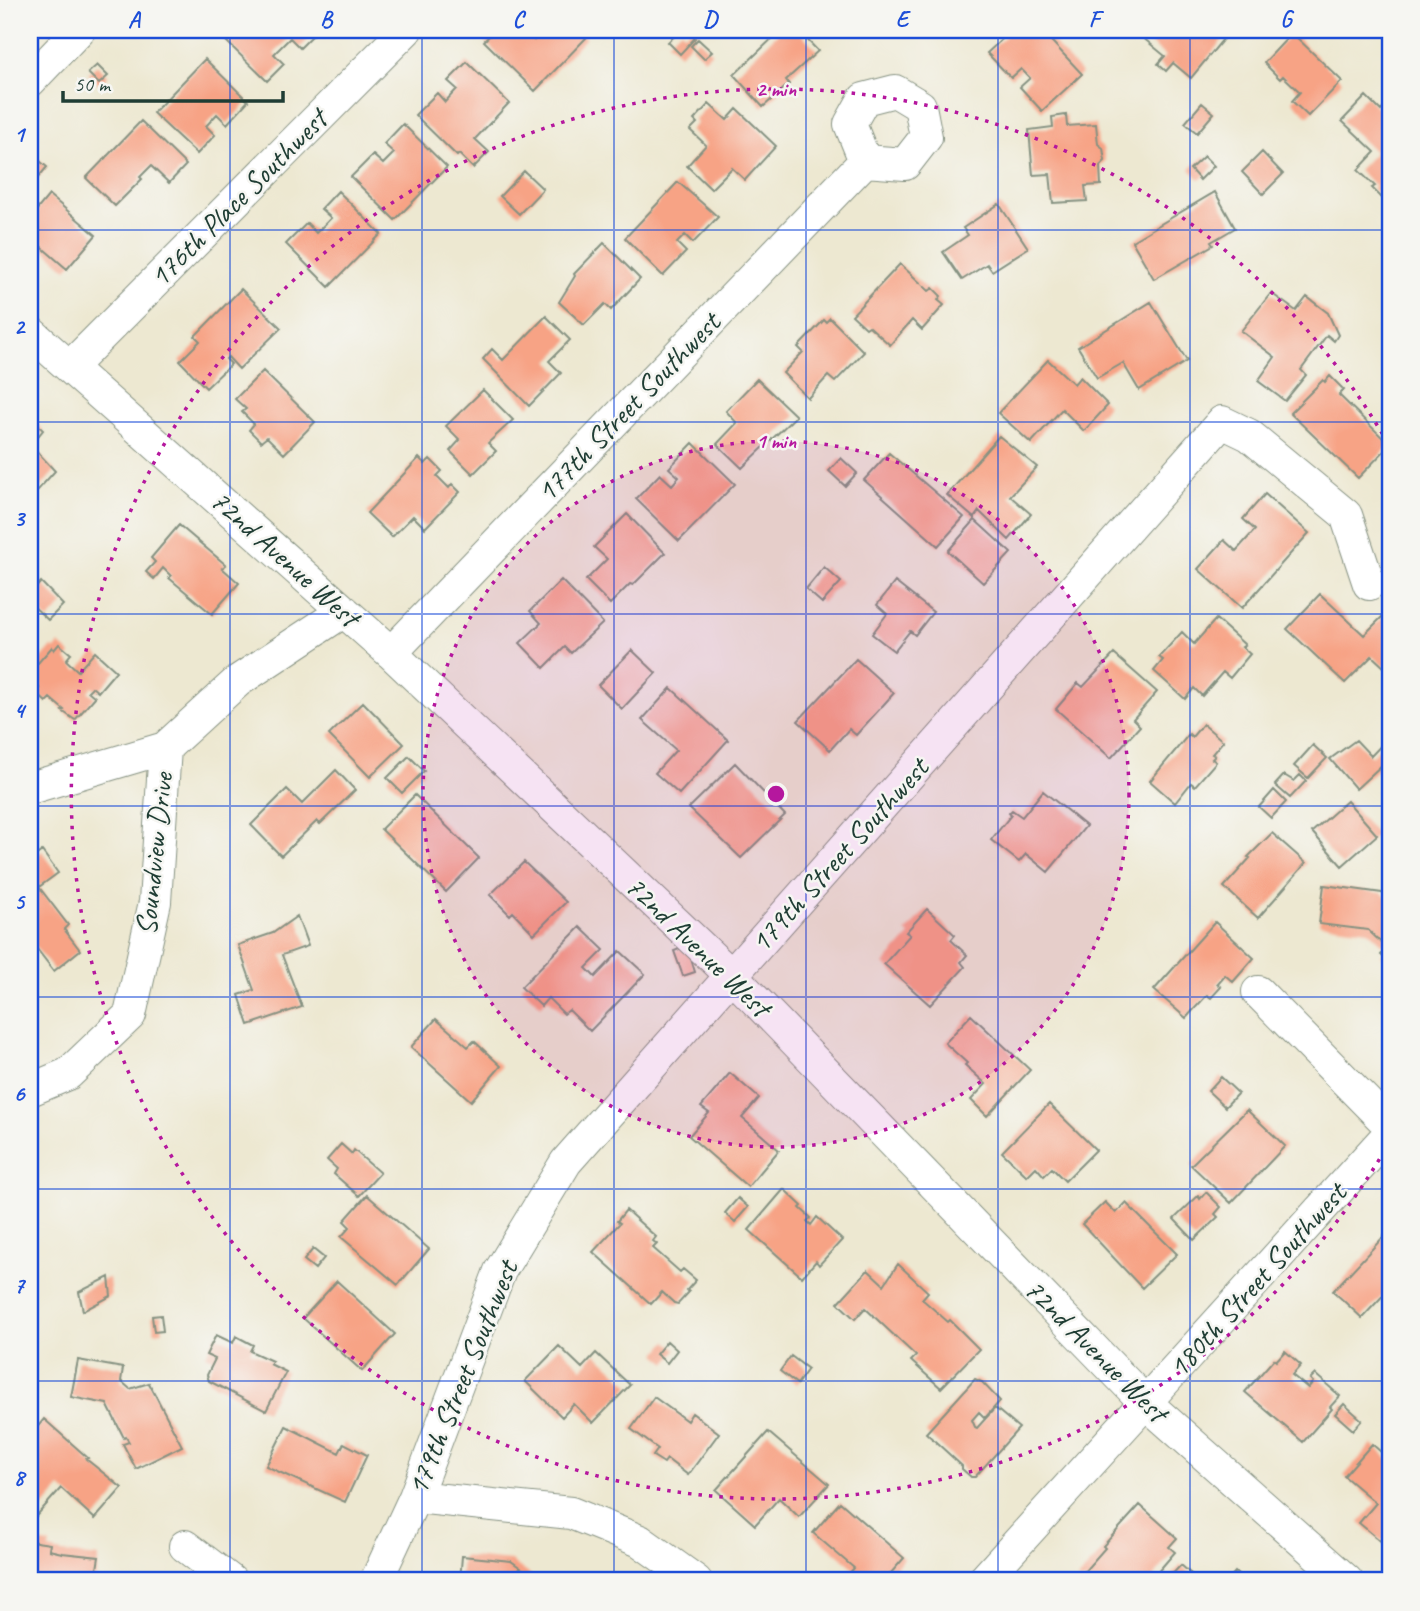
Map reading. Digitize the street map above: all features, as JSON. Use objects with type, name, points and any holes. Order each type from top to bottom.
[{"type":"street","points":[[30,81],[79,30]]},
{"type":"street","name":"176th Place Southwest","points":[[71,366],[406,30]]},
{"type":"street","name":"177th Street Southwest","points":[[391,653],[865,161]]},
{"type":"street","name":"72nd Avenue West","points":[[30,332],[391,653],[732,976],[1146,1403],[1347,1581]]},
{"type":"street","name":"179th Street Southwest","points":[[376,1581],[415,1497],[500,1271],[566,1162],[1222,422],[1249,435],[1346,515],[1369,584]]},
{"type":"street","name":"Soundview Drive","points":[[30,1090],[68,1074],[130,1015],[155,902],[165,748],[239,681],[344,611]]},
{"type":"street","points":[[30,788],[165,748]]},
{"type":"street","points":[[1258,992],[1390,1126]]},
{"type":"street","name":"180th Street Southwest","points":[[983,1581],[1390,1133]]},
{"type":"street","points":[[415,1497],[571,1513],[640,1541],[696,1581]]},
{"type":"street","points":[[185,1546],[231,1581]]},
{"type":"building","points":[[233,30],[318,30],[300,48],[290,38],[274,54],[284,64],[267,81],[224,39]]},
{"type":"building","points":[[495,30],[524,30],[534,40],[544,30],[578,30],[586,38],[535,91],[484,41]]},
{"type":"building","points":[[681,30],[685,34],[689,30],[698,30],[693,36],[695,38],[680,54],[668,42]]},
{"type":"building","points":[[781,30],[798,30],[818,51],[786,80],[789,84],[763,107],[734,75]]},
{"type":"building","points":[[964,30],[980,30],[973,37]]},
{"type":"building","points":[[1012,30],[1041,30],[1082,74],[1042,111],[1020,87],[1030,78],[1021,69],[1011,78],[987,53]]},
{"type":"building","points":[[1149,30],[1215,30],[1224,38],[1191,78],[1173,63],[1166,71],[1158,64],[1165,56],[1142,37]]},
{"type":"building","points":[[1292,33],[1342,81],[1308,116],[1292,101],[1300,92],[1283,76],[1280,79],[1264,63]]},
{"type":"building","points":[[698,39],[712,52],[704,59],[691,46]]},
{"type":"building","points":[[205,59],[248,101],[227,124],[217,114],[206,126],[215,135],[197,154],[153,113]]},
{"type":"building","points":[[467,62],[509,103],[475,139],[489,152],[473,168],[415,115],[437,93],[445,102],[457,89],[448,81]]},
{"type":"building","points":[[97,65],[108,76],[99,84],[88,73]]},
{"type":"building","points":[[1366,96],[1381,111],[1384,108],[1390,114],[1388,204],[1372,188],[1375,186],[1358,170],[1375,152],[1342,121]]},
{"type":"building","points":[[1202,103],[1214,113],[1197,133],[1185,123]]},
{"type":"building","points":[[709,104],[727,120],[737,109],[776,146],[745,180],[732,168],[711,189],[687,166],[706,145],[690,130],[697,123],[694,120]]},
{"type":"building","points":[[1066,115],[1067,126],[1096,124],[1098,144],[1103,148],[1105,161],[1100,166],[1101,185],[1085,186],[1087,201],[1053,203],[1050,174],[1033,175],[1029,130],[1053,127],[1052,117]]},
{"type":"building","points":[[141,121],[186,165],[169,183],[151,166],[115,206],[86,178]]},
{"type":"building","points":[[403,124],[447,167],[395,220],[351,177],[373,155],[383,164],[394,153],[384,144]]},
{"type":"building","points":[[1262,152],[1283,174],[1263,194],[1242,172]]},
{"type":"building","points":[[34,156],[47,167],[30,187],[30,162]]},
{"type":"building","points":[[1204,156],[1214,166],[1200,180],[1190,169]]},
{"type":"building","points":[[524,171],[543,189],[519,214],[500,196]]},
{"type":"building","points":[[678,182],[718,217],[693,243],[685,235],[677,243],[686,252],[663,276],[625,238]]},
{"type":"building","points":[[338,191],[381,234],[329,287],[286,244],[307,223],[316,233],[331,218],[321,209]]},
{"type":"building","points":[[1215,192],[1235,228],[1211,242],[1213,245],[1154,279],[1132,241]]},
{"type":"building","points":[[49,195],[96,235],[67,269],[30,237],[30,218]]},
{"type":"building","points":[[999,204],[1028,248],[992,271],[987,264],[962,280],[943,252],[968,235],[963,228]]},
{"type":"building","points":[[604,243],[640,279],[611,310],[605,304],[584,325],[559,302],[574,274]]},
{"type":"building","points":[[900,264],[929,291],[933,288],[941,296],[938,300],[944,305],[922,330],[912,320],[890,345],[852,315]]},
{"type":"building","points":[[241,289],[281,328],[239,369],[228,357],[226,359],[231,364],[206,388],[180,361],[200,341],[195,336]]},
{"type":"building","points":[[1271,293],[1296,311],[1307,297],[1328,313],[1338,335],[1334,341],[1327,335],[1301,370],[1306,375],[1285,401],[1258,381],[1275,357],[1241,331]]},
{"type":"building","points":[[1151,302],[1187,361],[1139,390],[1123,363],[1097,378],[1078,347]]},
{"type":"building","points":[[546,316],[570,340],[549,361],[561,373],[529,406],[483,359],[492,349],[503,360]]},
{"type":"building","points":[[830,318],[864,352],[835,382],[828,376],[808,398],[783,373],[803,352],[798,347],[824,320],[826,322]]},
{"type":"building","points":[[1048,360],[1074,384],[1080,377],[1108,405],[1084,431],[1062,409],[1031,443],[998,413]]},
{"type":"building","points":[[263,371],[315,422],[284,454],[267,437],[261,442],[249,430],[254,424],[242,412],[246,409],[235,399]]},
{"type":"building","points":[[1330,376],[1344,390],[1339,395],[1390,445],[1358,478],[1290,413]]},
{"type":"building","points":[[757,379],[796,416],[742,468],[717,444],[737,423],[726,411]]},
{"type":"building","points":[[483,390],[513,420],[488,443],[496,451],[473,474],[450,451],[460,440],[446,426]]},
{"type":"building","points":[[30,418],[43,430],[31,445],[55,471],[30,499]]},
{"type":"building","points":[[999,436],[1037,467],[1010,496],[1031,514],[1009,540],[979,511],[974,518],[947,495]]},
{"type":"building","points":[[693,443],[735,484],[679,541],[636,499],[660,474],[672,485],[679,477],[669,468]]},
{"type":"building","points":[[889,453],[964,517],[938,546],[864,480]]},
{"type":"building","points":[[419,458],[425,464],[430,459],[442,471],[437,476],[449,488],[452,484],[460,492],[425,528],[413,516],[392,537],[367,513]]},
{"type":"building","points":[[841,458],[857,473],[845,486],[829,471]]},
{"type":"building","points":[[1265,494],[1309,533],[1242,608],[1198,569],[1224,540],[1236,551],[1255,530],[1243,519]]},
{"type":"building","points":[[627,514],[665,553],[610,604],[586,580],[607,559],[594,547]]},
{"type":"building","points":[[975,520],[1011,553],[983,583],[948,551]]},
{"type":"building","points":[[179,525],[226,565],[222,568],[239,583],[212,614],[169,578],[171,576],[163,568],[154,579],[146,572],[155,562],[151,558]]},
{"type":"building","points":[[824,567],[841,582],[822,603],[806,589]]},
{"type":"building","points":[[561,580],[603,623],[571,653],[565,647],[544,668],[520,643],[541,623],[530,611]]},
{"type":"building","points":[[41,582],[63,605],[48,620],[30,603],[30,594]]},
{"type":"building","points":[[895,582],[933,612],[915,635],[910,631],[894,651],[872,634],[887,614],[877,605]]},
{"type":"building","points":[[1320,594],[1364,635],[1388,611],[1390,613],[1390,662],[1385,668],[1372,656],[1345,683],[1287,629]]},
{"type":"building","points":[[1216,619],[1245,645],[1242,647],[1250,654],[1230,678],[1223,672],[1202,696],[1194,688],[1185,699],[1154,671],[1163,660],[1159,657],[1182,632],[1194,644]]},
{"type":"building","points":[[59,644],[71,654],[66,660],[78,671],[95,652],[116,671],[98,692],[92,687],[88,691],[95,697],[75,720],[50,698],[46,702],[35,692],[39,688],[30,680],[30,672],[52,647],[54,650]]},
{"type":"building","points":[[632,650],[656,673],[622,709],[598,685]]},
{"type":"building","points":[[1114,654],[1157,692],[1133,719],[1140,726],[1111,758],[1056,709],[1078,683],[1083,687]]},
{"type":"building","points":[[856,659],[894,693],[856,735],[849,729],[830,750],[798,721]]},
{"type":"building","points":[[671,688],[728,740],[679,794],[655,773],[676,750],[642,720]]},
{"type":"building","points":[[363,702],[404,744],[370,777],[329,735]]},
{"type":"building","points":[[1203,724],[1223,741],[1212,754],[1215,756],[1212,759],[1216,762],[1195,786],[1191,783],[1175,803],[1150,781],[1189,734],[1192,737]]},
{"type":"building","points":[[1390,736],[1390,771],[1383,764],[1356,789],[1330,759],[1356,740],[1371,756]]},
{"type":"building","points":[[1313,745],[1327,758],[1308,778],[1294,766]]},
{"type":"building","points":[[409,756],[424,771],[402,793],[387,778]]},
{"type":"building","points":[[735,763],[785,815],[741,858],[689,808]]},
{"type":"building","points":[[336,770],[355,790],[320,824],[317,821],[281,856],[251,825],[287,789],[302,804]]},
{"type":"building","points":[[1284,775],[1294,781],[1300,775],[1306,781],[1290,798],[1275,785]]},
{"type":"building","points":[[1274,790],[1286,802],[1271,818],[1259,807]]},
{"type":"building","points":[[1043,791],[1086,826],[1048,872],[1026,854],[1019,862],[991,840],[1012,810],[1022,817]]},
{"type":"building","points":[[415,795],[479,858],[446,892],[381,829]]},
{"type":"building","points":[[1347,801],[1377,835],[1342,866],[1312,832]]},
{"type":"building","points":[[1272,833],[1306,863],[1258,918],[1224,887]]},
{"type":"building","points":[[42,851],[58,873],[39,887],[68,925],[64,929],[80,950],[54,971],[30,940],[30,860]]},
{"type":"building","points":[[524,862],[566,902],[534,934],[513,912],[510,915],[490,895]]},
{"type":"building","points":[[1324,885],[1382,893],[1390,900],[1390,963],[1381,955],[1387,948],[1368,930],[1319,924]]},
{"type":"building","points":[[927,909],[955,935],[951,940],[967,955],[961,962],[965,967],[930,1005],[884,964],[910,935],[906,932]]},
{"type":"building","points":[[297,916],[308,946],[282,955],[302,1007],[249,1025],[239,995],[254,990],[238,945],[273,933]]},
{"type":"building","points":[[1215,922],[1254,958],[1233,982],[1225,975],[1217,984],[1221,987],[1211,998],[1207,995],[1186,1018],[1154,990]]},
{"type":"building","points":[[580,927],[604,950],[586,968],[595,977],[620,951],[645,974],[590,1031],[569,1010],[564,1014],[548,998],[541,1006],[521,987]]},
{"type":"building","points":[[687,946],[695,972],[683,976],[674,951]]},
{"type":"building","points":[[971,1015],[1030,1070],[987,1116],[971,1100],[986,1084],[945,1043]]},
{"type":"building","points":[[436,1019],[468,1047],[474,1041],[501,1066],[471,1101],[411,1047]]},
{"type":"building","points":[[730,1073],[759,1098],[742,1118],[779,1150],[748,1187],[689,1136],[709,1113],[701,1107]]},
{"type":"building","points":[[1221,1077],[1238,1093],[1225,1107],[1208,1091]]},
{"type":"building","points":[[1049,1104],[1096,1150],[1065,1181],[1052,1168],[1044,1176],[1036,1167],[1027,1176],[1002,1152]]},
{"type":"building","points":[[1247,1110],[1285,1146],[1231,1203],[1191,1165]]},
{"type":"building","points":[[341,1144],[352,1154],[354,1150],[380,1173],[359,1196],[334,1174],[337,1169],[327,1160]]},
{"type":"building","points":[[784,1189],[811,1218],[807,1221],[811,1225],[817,1217],[842,1240],[819,1265],[816,1261],[802,1277],[749,1230]]},
{"type":"building","points":[[1206,1192],[1221,1207],[1215,1214],[1218,1217],[1194,1240],[1174,1219],[1198,1196],[1200,1199]]},
{"type":"building","points":[[367,1195],[429,1249],[398,1285],[341,1237],[350,1227],[344,1221]]},
{"type":"building","points":[[738,1198],[748,1207],[735,1222],[725,1213]]},
{"type":"building","points":[[1105,1202],[1116,1213],[1126,1203],[1177,1254],[1142,1288],[1082,1224]]},
{"type":"building","points":[[626,1210],[656,1237],[653,1241],[657,1244],[653,1248],[680,1272],[683,1269],[696,1280],[678,1304],[662,1292],[651,1304],[593,1252],[620,1223],[617,1221]]},
{"type":"building","points":[[1385,1235],[1390,1239],[1390,1288],[1362,1318],[1333,1291]]},
{"type":"building","points":[[313,1249],[324,1258],[315,1269],[304,1260]]},
{"type":"building","points":[[898,1264],[928,1292],[922,1299],[948,1322],[950,1320],[979,1349],[941,1388],[911,1361],[916,1356],[865,1308],[855,1319],[838,1303],[868,1270],[884,1285]]},
{"type":"building","points":[[109,1277],[111,1296],[83,1311],[79,1292]]},
{"type":"building","points":[[337,1281],[395,1334],[362,1371],[303,1318]]},
{"type":"building","points":[[161,1315],[163,1331],[154,1332],[152,1316]]},
{"type":"building","points":[[216,1335],[233,1343],[236,1336],[253,1345],[250,1351],[272,1361],[270,1364],[286,1372],[266,1411],[209,1381],[207,1375],[215,1359],[206,1355]]},
{"type":"building","points":[[667,1341],[677,1350],[667,1363],[656,1354]]},
{"type":"building","points":[[559,1346],[582,1368],[596,1353],[630,1385],[593,1423],[574,1404],[562,1417],[525,1381]]},
{"type":"building","points":[[1285,1351],[1301,1365],[1292,1375],[1308,1388],[1313,1382],[1310,1379],[1315,1374],[1340,1396],[1303,1442],[1245,1392],[1274,1359],[1276,1361]]},
{"type":"building","points":[[791,1356],[808,1369],[797,1384],[780,1371]]},
{"type":"building","points":[[78,1360],[123,1368],[121,1381],[130,1389],[149,1383],[182,1446],[136,1469],[123,1444],[129,1442],[124,1438],[107,1404],[71,1397]]},
{"type":"building","points":[[975,1379],[982,1382],[1000,1401],[985,1418],[979,1412],[972,1420],[975,1427],[977,1428],[995,1408],[1019,1428],[975,1477],[971,1477],[926,1433]]},
{"type":"building","points":[[654,1397],[687,1421],[692,1413],[719,1433],[688,1475],[667,1459],[664,1463],[653,1456],[658,1449],[631,1429]]},
{"type":"building","points":[[1344,1404],[1362,1420],[1353,1430],[1335,1414]]},
{"type":"building","points":[[44,1419],[88,1458],[86,1459],[122,1488],[95,1519],[61,1488],[30,1523],[30,1453],[33,1449],[30,1446],[30,1436]]},
{"type":"building","points":[[286,1426],[339,1453],[344,1443],[367,1455],[345,1502],[266,1466]]},
{"type":"building","points":[[768,1432],[829,1484],[799,1517],[779,1498],[755,1525],[716,1490]]},
{"type":"building","points":[[1372,1444],[1390,1460],[1390,1534],[1383,1543],[1359,1523],[1376,1503],[1344,1476]]},
{"type":"building","points":[[840,1502],[904,1558],[884,1581],[843,1581],[854,1568],[813,1533]]},
{"type":"building","points":[[1140,1505],[1177,1538],[1169,1547],[1175,1552],[1150,1581],[1076,1581],[1105,1548],[1103,1546]]},
{"type":"building","points":[[30,1541],[50,1544],[49,1550],[99,1557],[95,1581],[30,1581]]},
{"type":"building","points":[[462,1556],[511,1561],[539,1581],[460,1581]]},
{"type":"building","points":[[1181,1565],[1199,1581],[1166,1581]]},
{"type":"building","points":[[1235,1572],[1244,1581],[1227,1581]]}]
